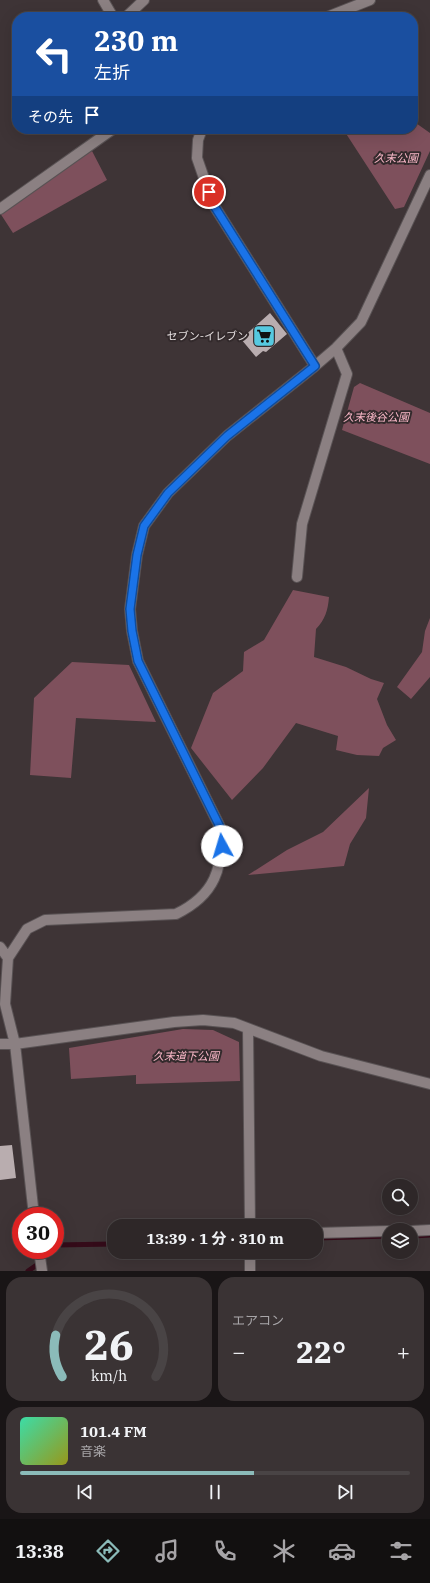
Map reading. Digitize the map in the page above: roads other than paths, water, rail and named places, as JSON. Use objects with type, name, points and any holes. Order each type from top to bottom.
[{"type":"street","points":[[103,0],[109,12]]},
{"type":"street","points":[[131,12],[144,0]]},
{"type":"street","points":[[340,12],[370,0]]},
{"type":"street","points":[[0,209],[107,134]]},
{"type":"street","points":[[200,134],[198,140],[197,158],[213,204],[315,366]]},
{"type":"street","points":[[33,1207],[15,1044],[4,1004],[8,958],[27,929],[45,920],[176,914],[195,903],[212,885],[219,865],[222,846],[220,827],[138,661],[132,631],[130,609],[137,555],[144,526],[168,493],[227,436],[315,366],[336,348],[361,322],[430,175]]},
{"type":"street","points":[[297,576],[302,524],[347,374],[336,348]]},
{"type":"street","points":[[0,947],[8,958]]},
{"type":"street","points":[[0,1044],[15,1044],[174,1022],[203,1020],[234,1023],[321,1056],[430,1084]]},
{"type":"street","points":[[248,1029],[250,1219]]},
{"type":"street","points":[[418,1231],[430,1230]]},
{"type":"street","points":[[323,1233],[382,1231]]},
{"type":"street","points":[[40,1259],[42,1271]]},
{"type":"street","points":[[250,1259],[250,1271]]},
{"type":"waterway","points":[[418,1236],[430,1235]]},
{"type":"waterway","points":[[323,1238],[382,1236]]},
{"type":"waterway","points":[[64,1245],[107,1244]]},
{"type":"waterway","points":[[28,1271],[41,1262]]},
{"type":"place","name":"セブン-イレブン","points":[[264,336]]},
{"type":"park label","name":"久末公園","points":[[396,158]]},
{"type":"park label","name":"久末後谷公園","points":[[376,417]]},
{"type":"park label","name":"久末道下公園","points":[[186,1056]]}]
